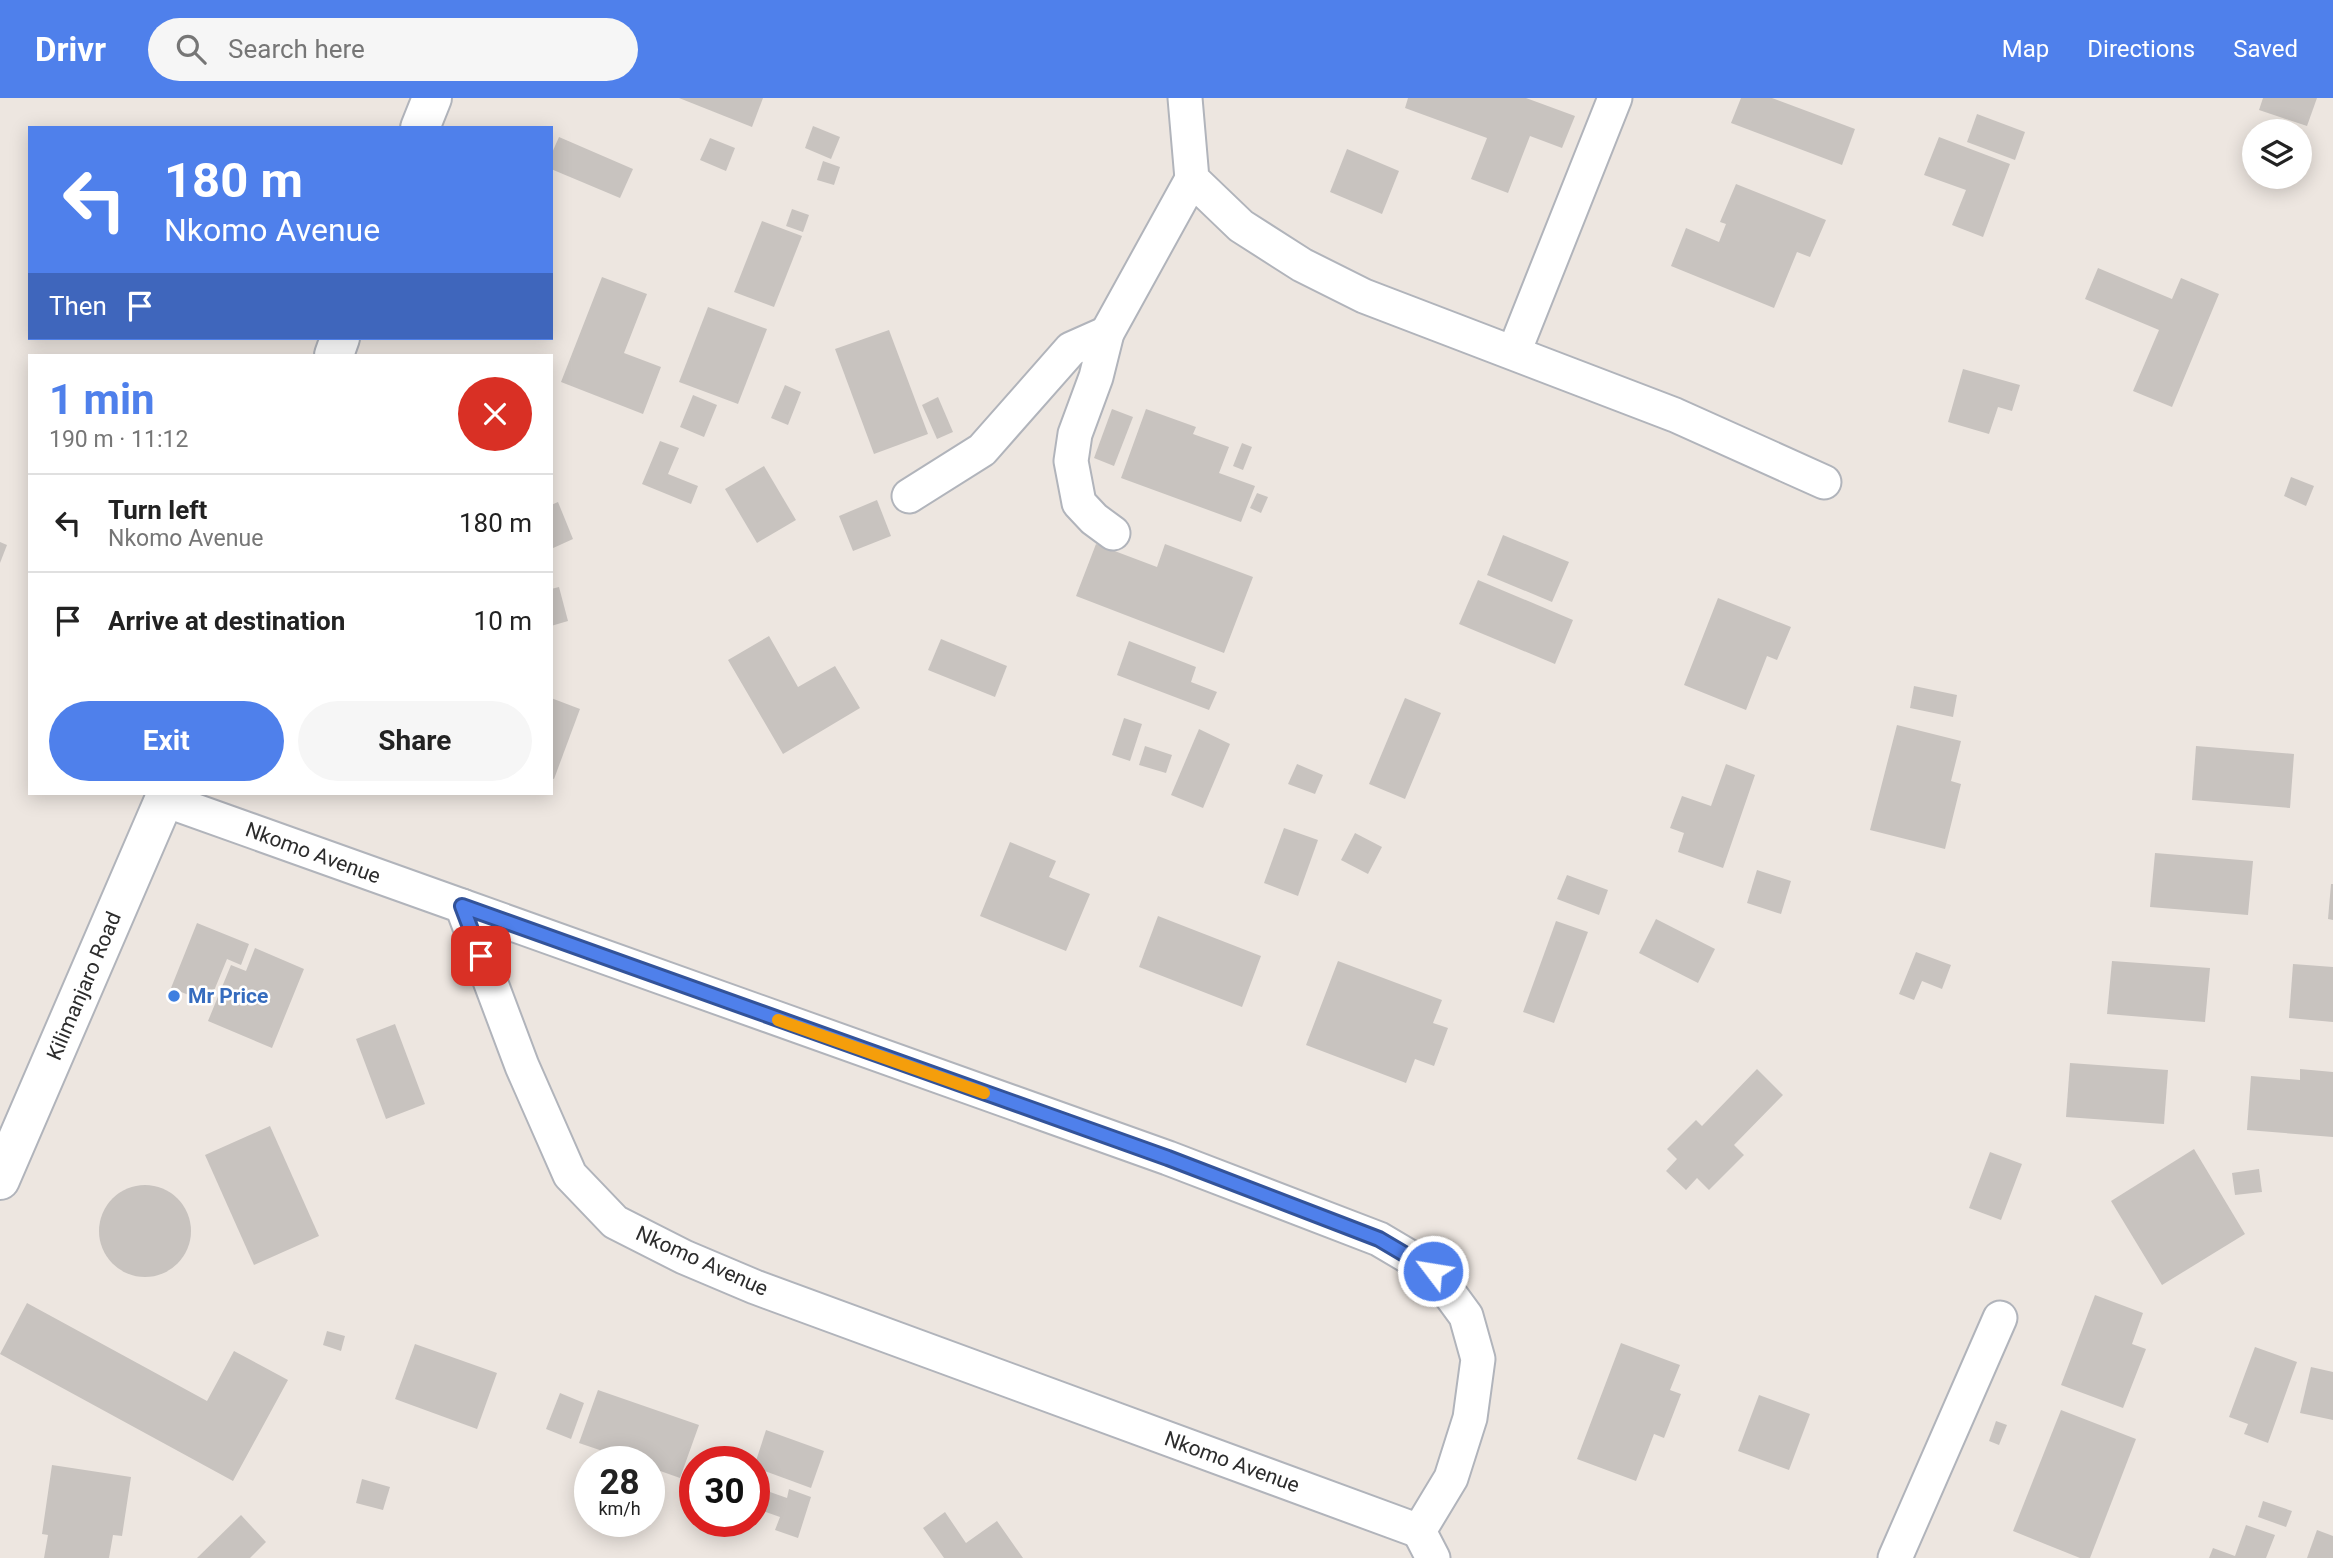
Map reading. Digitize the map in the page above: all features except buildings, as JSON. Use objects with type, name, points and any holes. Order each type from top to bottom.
[{"type":"main road","points":[[421,126],[432,98]]},
{"type":"main road","name":"Kilimanjaro Road","points":[[0,1180],[166,796]]},
{"type":"street","points":[[1113,533],[1079,503],[1071,461],[1075,434],[1096,377],[1107,333],[1192,179],[1185,98]]},
{"type":"street","points":[[1514,352],[1615,98]]},
{"type":"street","points":[[1192,179],[1241,226],[1302,265],[1364,296],[1675,415],[1824,482]]},
{"type":"street","points":[[909,496],[982,450],[1071,349],[1107,333]]},
{"type":"street","name":"Nkomo Avenue","points":[[166,796],[462,906],[522,1066],[570,1174],[615,1222],[684,1257],[755,1287],[1426,1544]]},
{"type":"street","points":[[462,906],[1168,1158],[1379,1239],[1433,1271],[1466,1316],[1478,1359],[1470,1418],[1426,1544]]},
{"type":"street","points":[[1895,1558],[2000,1318]]},
{"type":"slow traffic","points":[[778,1020],[984,1093]]},
{"type":"place","name":"Mr Price","points":[[174,996]]},
{"type":"route","points":[[481,956],[462,906],[1168,1158],[1379,1239],[1433,1271]]}]
